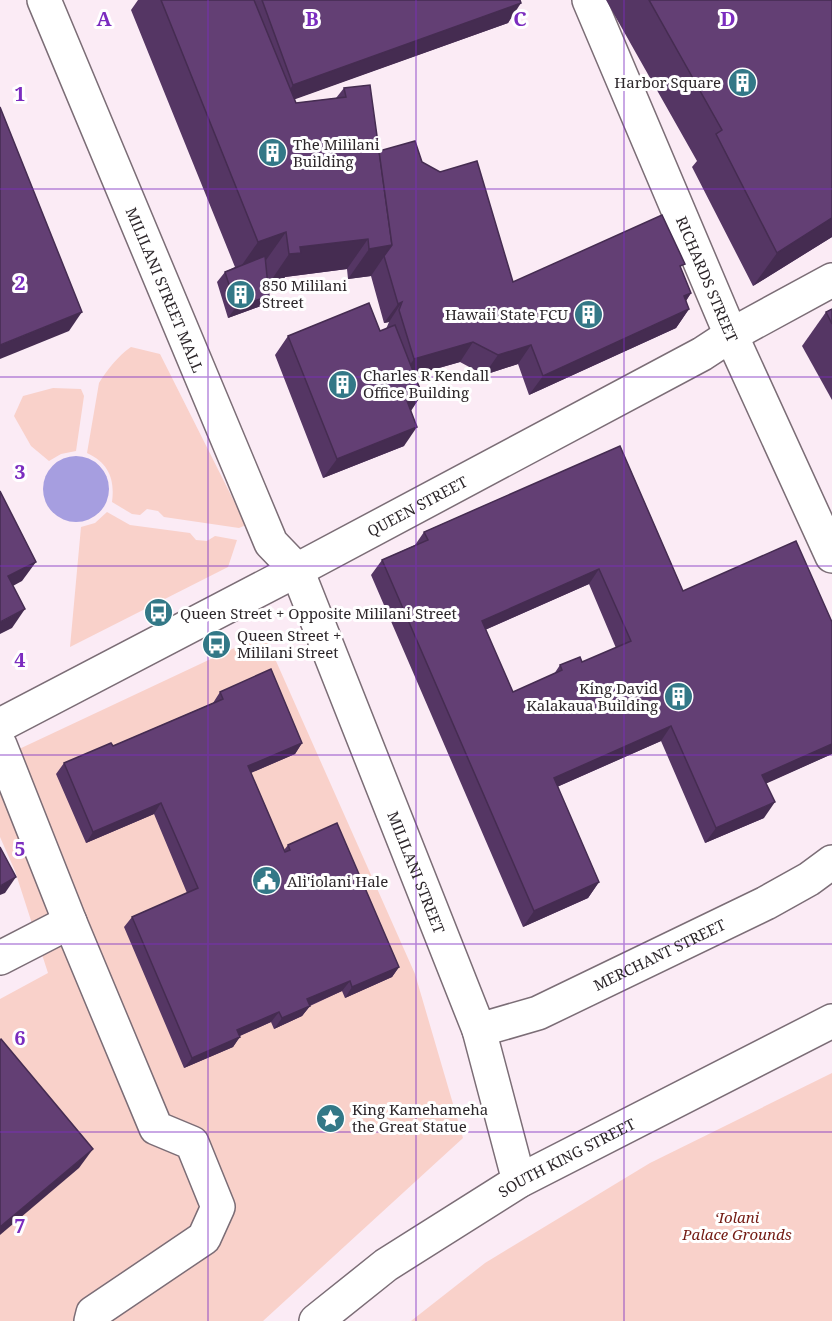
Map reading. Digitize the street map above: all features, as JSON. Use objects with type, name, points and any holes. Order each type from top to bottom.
[{"type":"street","name":"MILILANI STREET MALL","points":[[44,0],[271,543],[297,570]]},
{"type":"street","name":"RICHARDS STREET","points":[[589,0],[731,335],[832,556]]},
{"type":"street","name":"QUEEN STREET","points":[[0,725],[702,354],[731,335],[832,280]]},
{"type":"street","name":"MILILANI STREET","points":[[297,570],[479,1030],[519,1180]]},
{"type":"street","points":[[0,745],[70,922],[156,1128],[192,1143],[218,1207],[204,1238],[93,1313],[91,1321]]},
{"type":"street","name":"MERCHANT STREET","points":[[479,1030],[538,1013],[766,903],[809,879],[832,862]]},
{"type":"street","points":[[0,958],[70,922]]},
{"type":"street","name":"SOUTH KING STREET","points":[[316,1321],[386,1265],[519,1180],[832,1021]]},
{"type":"green space","points":[[131,347],[160,354],[246,525],[239,528],[164,517],[158,511],[147,509],[140,515],[132,514],[112,502],[113,494],[109,473],[101,462],[87,453],[99,383],[113,364]]},
{"type":"green space","points":[[53,388],[81,389],[84,396],[76,451],[61,454],[49,461],[31,446],[14,416],[23,396]]},
{"type":"green space","points":[[107,512],[130,525],[190,533],[196,540],[207,541],[215,536],[237,540],[228,567],[70,647],[81,527],[95,523]]},
{"type":"green space","points":[[264,634],[415,974],[463,1138],[263,1321],[0,1321],[0,999],[48,973],[15,871],[0,837],[0,758]]},
{"type":"green space","name":"ʻIolani Palace Grounds","points":[[832,1073],[832,1321],[411,1321],[485,1263],[650,1163]]},
{"type":"shaded area","points":[[76,456],[89,459],[99,466],[106,476],[109,489],[106,502],[99,512],[89,519],[76,522],[63,519],[53,512],[46,502],[43,489],[46,476],[53,466],[63,459]]},
{"type":"building","name":"The Mililani Building","points":[[161,0],[254,0],[296,103],[346,97],[344,88],[370,85],[392,245],[369,249],[368,239],[300,247],[301,253],[289,254],[286,232],[258,242]]},
{"type":"building","points":[[262,0],[520,0],[521,3],[293,85]]},
{"type":"building","name":"Harbor Square","points":[[649,0],[832,0],[832,218],[777,253],[716,134],[722,130]]},
{"type":"building","points":[[0,107],[82,312],[0,345]]},
{"type":"building","points":[[415,141],[422,162],[440,172],[477,161],[513,282],[662,215],[685,264],[680,266],[691,293],[684,296],[689,309],[543,376],[531,345],[498,355],[473,342],[414,359],[399,310],[402,302],[398,304],[384,256],[392,245],[379,151]]},
{"type":"building","name":"850 Mililani Street","points":[[265,256],[269,296],[236,307],[225,272]]},
{"type":"building","name":"Charles R Kendall Office Building","points":[[369,303],[380,331],[395,325],[422,394],[407,401],[417,427],[337,459],[288,336]]},
{"type":"building","points":[[832,309],[832,324],[826,312]]},
{"type":"building","name":"King David Kalakaua Building","points":[[620,446],[683,591],[796,541],[832,622],[832,744],[762,775],[775,802],[716,828],[671,726],[554,778],[599,882],[534,911],[382,560],[428,540],[424,532]],"holes":[[[599,569],[631,641],[582,662],[580,657],[560,665],[562,670],[513,692],[482,621]]]},
{"type":"building","points":[[0,491],[36,562],[8,576],[25,609],[0,622]]},
{"type":"building","name":"Ali'iolani Hale","points":[[271,669],[302,743],[248,766],[285,852],[290,850],[288,845],[337,823],[399,967],[352,987],[350,981],[307,999],[310,1006],[282,1018],[279,1012],[237,1030],[240,1037],[192,1058],[132,917],[198,888],[161,803],[93,832],[64,763],[111,743],[113,746],[223,699],[220,692]]},
{"type":"building","points":[[0,847],[16,877],[0,886]]},
{"type":"building","points":[[0,1040],[93,1149],[0,1227]]},
{"type":"place","name":"Harbor Square","points":[[742,82]]},
{"type":"place","name":"The Mililani Building","points":[[272,153]]},
{"type":"place","name":"850 Mililani Street","points":[[241,294]]},
{"type":"place","name":"Hawaii State FCU","points":[[589,314]]},
{"type":"place","name":"Charles R Kendall Office Building","points":[[342,384]]},
{"type":"place","name":"Queen Street + Opposite Mililani Street","points":[[159,613]]},
{"type":"place","name":"Queen Street + Mililani Street","points":[[216,644]]},
{"type":"place","name":"King David Kalakaua Building","points":[[679,697]]},
{"type":"place","name":"Ali'iolani Hale","points":[[266,881]]},
{"type":"place","name":"King Kamehameha the Great Statue","points":[[331,1118]]}]
